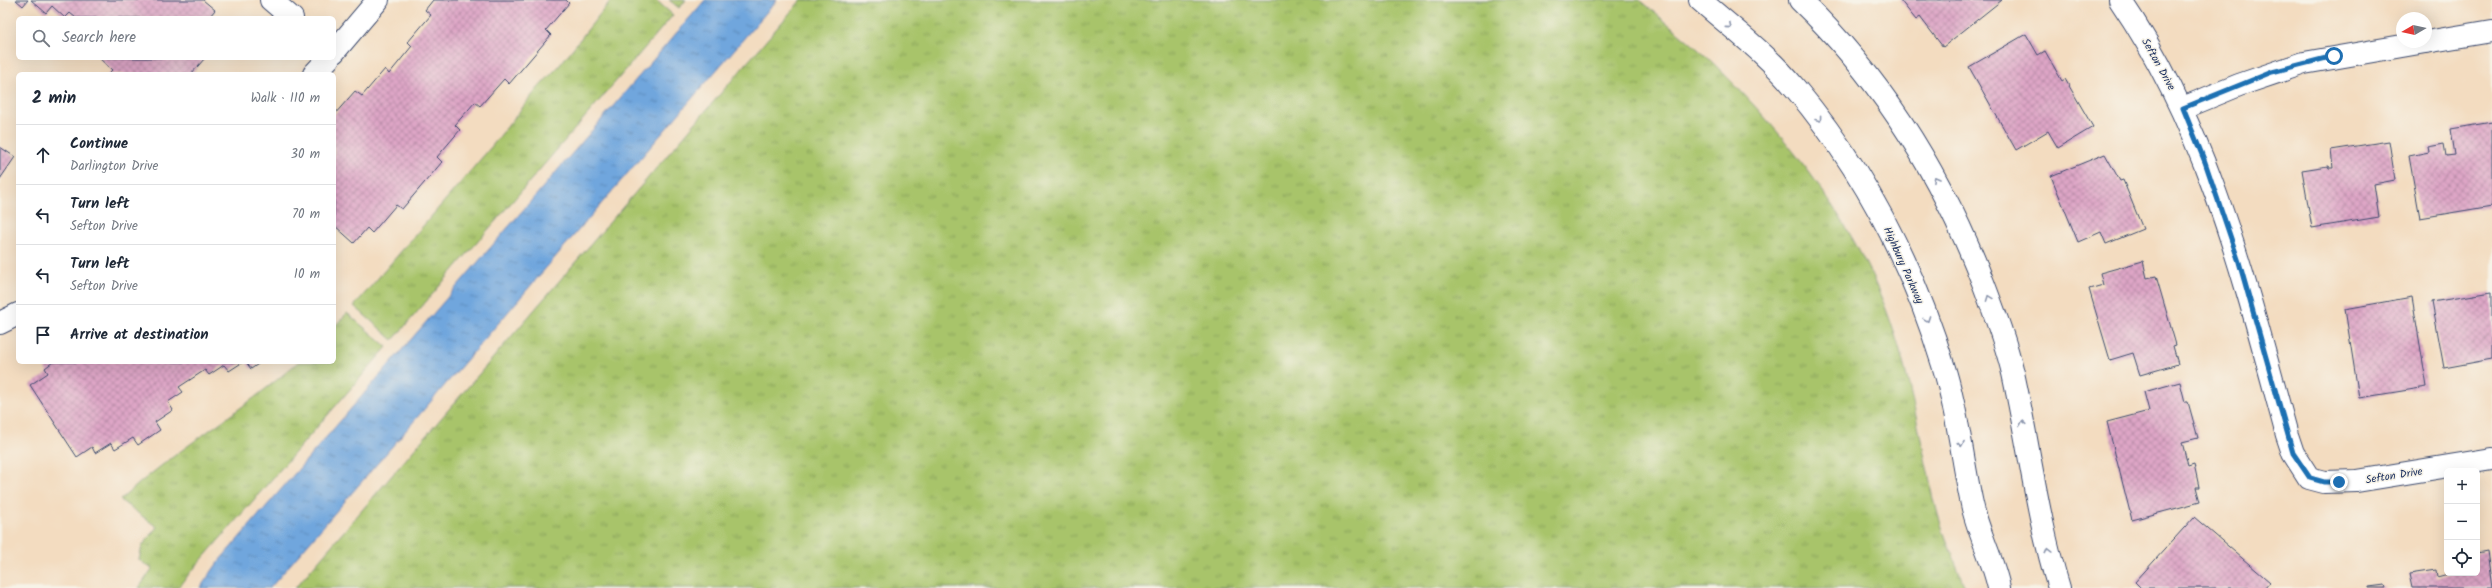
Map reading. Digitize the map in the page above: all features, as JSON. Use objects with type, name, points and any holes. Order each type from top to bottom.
[{"type":"street","points":[[271,0],[290,16]]},
{"type":"street","points":[[336,50],[378,0]]},
{"type":"street","name":"Highbury Parkway","points":[[1700,0],[1760,53],[1794,87],[1862,181],[1894,239],[1916,289],[1944,369],[1956,416],[1972,507],[1991,556],[1999,588]]},
{"type":"street","points":[[1800,0],[1841,42],[1898,115],[1936,177],[1966,237],[1997,319],[2012,371],[2039,518],[2059,588]]},
{"type":"street","name":"Sefton Drive","points":[[2120,0],[2183,108],[2205,162],[2239,262],[2291,447],[2300,466],[2310,478],[2324,482],[2357,481],[2492,459]]},
{"type":"street","points":[[2432,41],[2492,31]]},
{"type":"street","points":[[2183,108],[2239,84],[2304,62],[2396,47]]},
{"type":"street","points":[[316,72],[327,60]]},
{"type":"street","points":[[0,323],[16,315]]},
{"type":"green space","points":[[611,0],[656,0],[673,15],[393,340],[354,306],[492,146],[538,88],[559,66]]},
{"type":"green space","points":[[669,0],[686,0],[679,8]]},
{"type":"green space","points":[[801,0],[1639,0],[1708,58],[1758,110],[1805,167],[1846,227],[1864,259],[1879,292],[1898,343],[1912,396],[1938,514],[1965,588],[295,588]]},
{"type":"green space","points":[[347,313],[387,347],[177,588],[139,588],[152,569],[139,560],[142,546],[157,527],[120,500],[141,481],[277,380],[296,364],[336,364],[336,325]]},
{"type":"water","points":[[705,0],[777,0],[270,588],[200,588],[219,561]]},
{"type":"building","points":[[16,0],[28,0],[23,6]]},
{"type":"building","points":[[31,0],[203,0],[215,10],[210,16],[74,16],[70,13],[67,16],[63,16],[52,6],[46,13]]},
{"type":"building","points":[[433,0],[566,0],[569,3],[546,30],[551,35],[509,84],[504,79],[480,106],[475,102],[455,125],[460,130],[437,157],[442,162],[402,209],[396,205],[372,233],[367,228],[354,243],[336,227],[336,113],[355,91],[362,96],[385,69],[389,74],[412,46],[408,42],[431,15],[425,10]]},
{"type":"building","points":[[1900,0],[2002,0],[1943,47],[1920,17],[1916,20]]},
{"type":"building","points":[[2026,34],[2038,55],[2045,51],[2062,81],[2065,79],[2093,127],[2058,148],[2048,131],[2016,150],[1969,67]]},
{"type":"building","points":[[101,60],[203,60],[193,72],[110,72],[112,70]]},
{"type":"building","points":[[2492,122],[2492,206],[2420,218],[2409,156],[2429,152],[2428,147],[2444,144],[2446,156],[2455,155],[2451,129]]},
{"type":"building","points":[[2389,141],[2395,180],[2374,184],[2379,217],[2312,228],[2302,170],[2328,166],[2329,168],[2333,168],[2331,150]]},
{"type":"building","points":[[0,147],[15,157],[0,179]]},
{"type":"building","points":[[2105,154],[2120,181],[2123,180],[2143,229],[2106,244],[2101,232],[2078,242],[2051,176]]},
{"type":"building","points":[[2143,261],[2147,278],[2156,276],[2176,345],[2173,346],[2178,364],[2140,375],[2133,353],[2110,360],[2089,289],[2103,285],[2100,273]]},
{"type":"building","points":[[2492,292],[2492,359],[2444,368],[2432,302]]},
{"type":"building","points":[[2412,297],[2427,387],[2359,398],[2345,309]]},
{"type":"building","points":[[50,364],[240,364],[229,371],[224,365],[209,375],[205,370],[179,387],[183,392],[168,402],[173,410],[155,422],[160,430],[138,445],[133,438],[115,449],[111,443],[95,453],[92,447],[77,457],[30,385],[48,373],[45,368]]},
{"type":"building","points":[[247,364],[258,364],[251,369]]},
{"type":"building","points":[[2180,382],[2185,402],[2188,402],[2198,438],[2182,442],[2188,466],[2194,464],[2199,487],[2196,487],[2200,502],[2132,520],[2107,422],[2149,411],[2144,392]]},
{"type":"building","points":[[2194,517],[2270,582],[2265,588],[2141,588],[2135,582]]},
{"type":"building","points":[[2487,551],[2492,588],[2412,588],[2409,574],[2436,570],[2437,577],[2444,575],[2480,576],[2480,552]]},
{"type":"building","points":[[2385,585],[2386,588],[2369,588],[2369,587]]},
{"type":"route","points":[[2334,56],[2304,62],[2272,72],[2239,84],[2183,108],[2205,162],[2239,262],[2293,453],[2300,466],[2310,478],[2324,482],[2339,482]]}]
